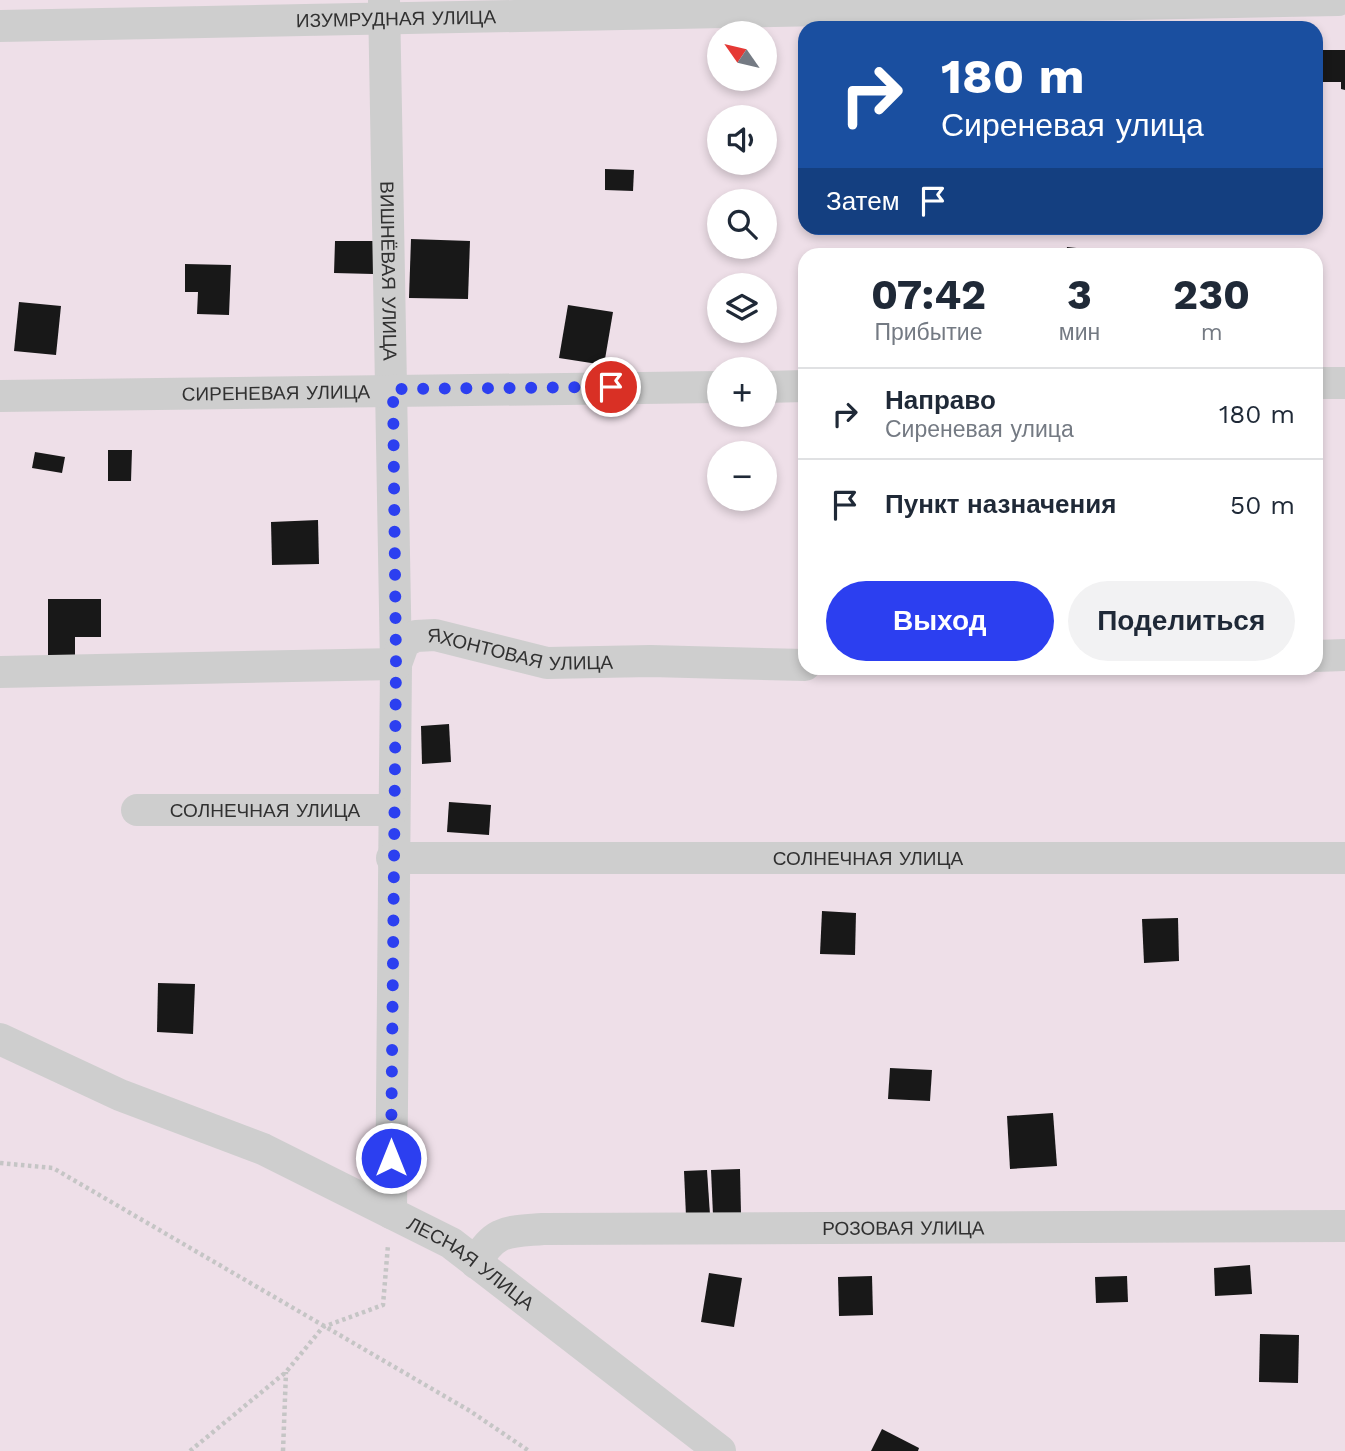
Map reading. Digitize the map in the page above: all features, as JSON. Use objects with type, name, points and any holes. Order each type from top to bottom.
[{"type":"street","name":"ИЗУМРУДНАЯ УЛИЦА","points":[[0,26],[384,10],[1338,0]]},
{"type":"street","name":"ВИШНЁВАЯ УЛИЦА","points":[[384,10],[396,664],[392,858],[391,1213]]},
{"type":"street","points":[[1323,383],[1345,383]]},
{"type":"street","points":[[777,387],[798,386]]},
{"type":"street","name":"СИРЕНЕВАЯ УЛИЦА","points":[[0,396],[707,387]]},
{"type":"street","name":"ЯХОНТОВАЯ УЛИЦА","points":[[396,664],[404,642],[416,636],[435,635],[547,663],[651,661],[798,665]]},
{"type":"street","points":[[1323,656],[1345,655]]},
{"type":"street","points":[[0,672],[396,664]]},
{"type":"street","name":"СОЛНЕЧНАЯ УЛИЦА","points":[[137,810],[393,810]]},
{"type":"street","name":"СОЛНЕЧНАЯ УЛИЦА","points":[[392,858],[1345,858]]},
{"type":"street","name":"ЛЕСНАЯ УЛИЦА","points":[[0,1039],[120,1095],[263,1150],[451,1243],[720,1451]]},
{"type":"street","name":"РОЗОВАЯ УЛИЦА","points":[[476,1263],[486,1244],[498,1235],[543,1229],[1345,1226]]},
{"type":"path","points":[[0,1163],[53,1168],[470,1411],[529,1451]]},
{"type":"path","points":[[190,1451],[286,1372],[324,1327],[383,1305],[391,1213]]},
{"type":"path","points":[[283,1451],[286,1372]]},
{"type":"shaded area","points":[[0,0],[1345,0],[1345,1451],[0,1451]]},
{"type":"building","points":[[1323,50],[1345,50],[1345,90],[1341,89],[1341,82],[1323,82]]},
{"type":"building","points":[[605,169],[634,170],[633,191],[605,190]]},
{"type":"building","points":[[411,239],[470,241],[468,299],[409,298]]},
{"type":"building","points":[[335,241],[374,241],[373,274],[334,273]]},
{"type":"building","points":[[185,264],[231,265],[229,315],[197,314],[198,292],[185,292]]},
{"type":"building","points":[[19,302],[61,306],[56,355],[14,351]]},
{"type":"building","points":[[568,305],[613,312],[604,365],[559,358]]},
{"type":"building","points":[[108,450],[132,450],[131,481],[108,481]]},
{"type":"building","points":[[35,452],[65,457],[62,473],[32,468]]},
{"type":"building","points":[[318,520],[319,564],[272,565],[271,522]]},
{"type":"building","points":[[48,599],[101,599],[101,637],[75,637],[75,658],[48,658]]},
{"type":"building","points":[[449,724],[451,762],[422,764],[421,726]]},
{"type":"building","points":[[449,802],[491,805],[489,835],[447,832]]},
{"type":"building","points":[[822,911],[856,913],[855,955],[820,954]]},
{"type":"building","points":[[1178,918],[1179,961],[1144,963],[1142,919]]},
{"type":"building","points":[[158,983],[195,984],[193,1034],[157,1032]]},
{"type":"building","points":[[890,1068],[932,1070],[930,1101],[888,1099]]},
{"type":"building","points":[[1053,1113],[1057,1166],[1010,1169],[1007,1116]]},
{"type":"building","points":[[740,1169],[741,1214],[713,1215],[711,1170]]},
{"type":"building","points":[[707,1170],[710,1215],[686,1216],[684,1171]]},
{"type":"building","points":[[1250,1265],[1252,1294],[1215,1296],[1214,1268]]},
{"type":"building","points":[[709,1273],[742,1278],[734,1327],[701,1322]]},
{"type":"building","points":[[872,1276],[873,1315],[839,1316],[838,1277]]},
{"type":"building","points":[[1127,1276],[1128,1302],[1096,1303],[1095,1277]]},
{"type":"building","points":[[1260,1334],[1299,1335],[1298,1383],[1259,1382]]},
{"type":"building","points":[[882,1429],[919,1448],[918,1451],[871,1451]]},
{"type":"route","points":[[391,1158],[396,664],[393,389],[611,387]]}]
